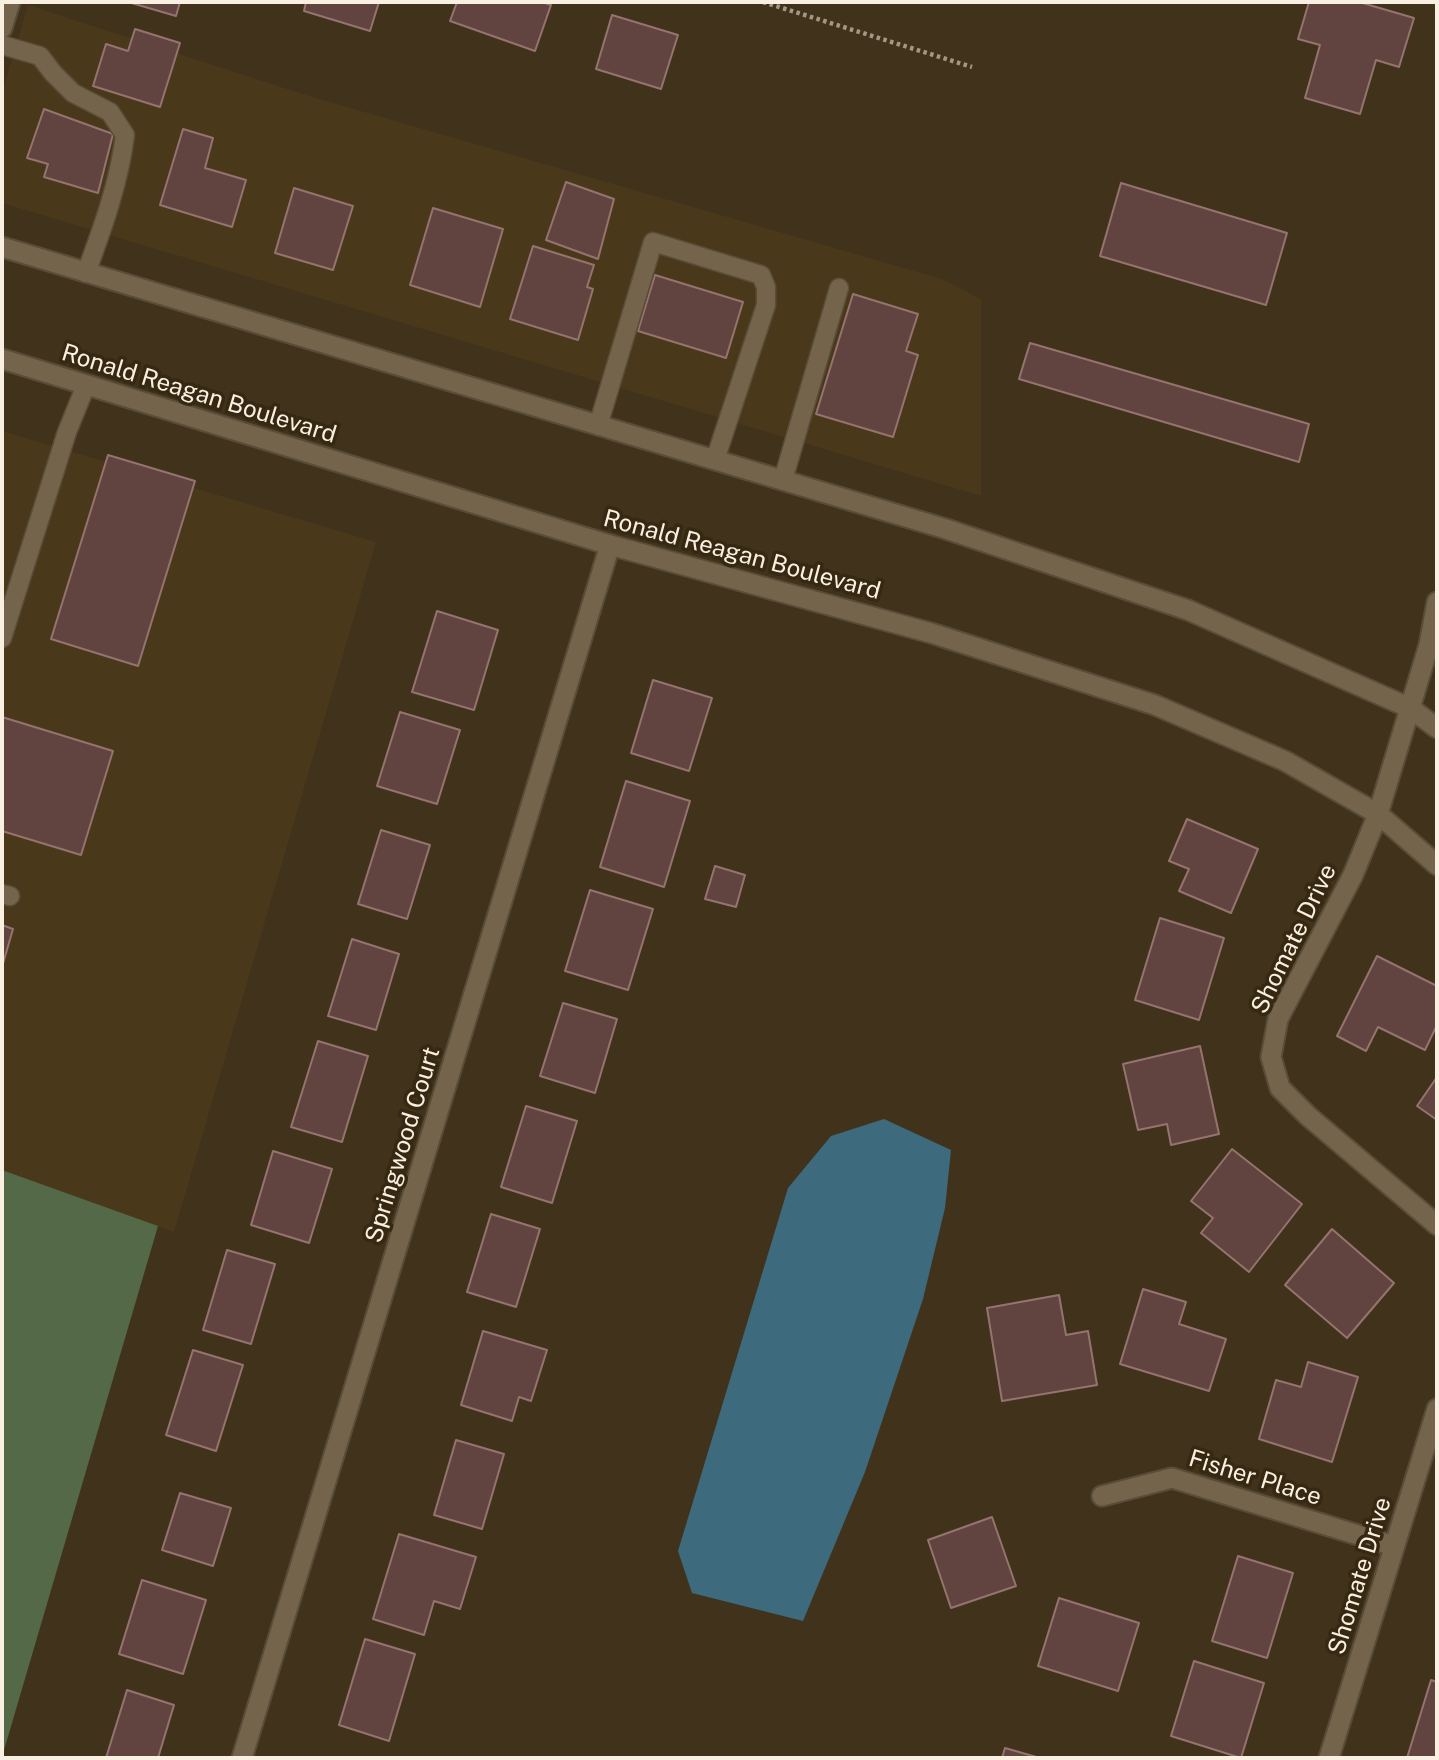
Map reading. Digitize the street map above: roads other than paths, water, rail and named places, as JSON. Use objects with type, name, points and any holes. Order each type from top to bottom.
[{"type":"main road","points":[[2,28],[10,2]]},
{"type":"main road","points":[[2,247],[946,529],[1188,610],[1410,708],[1437,728]]},
{"type":"main road","name":"Ronald Reagan Boulevard","points":[[2,359],[610,545],[931,633],[1155,705],[1285,761],[1378,814],[1437,865]]},
{"type":"main road","name":"Springwood Court","points":[[242,1758],[610,545]]},
{"type":"main road","name":"Shomate Drive","points":[[1437,602],[1429,645],[1378,814],[1353,875],[1278,1019],[1271,1057],[1280,1088],[1308,1116],[1437,1225]]},
{"type":"main road","name":"Shomate Drive","points":[[1329,1758],[1437,1409]]},
{"type":"main road","name":"Fisher Place","points":[[1102,1496],[1172,1478],[1394,1546]]},
{"type":"lane","points":[[2,45],[40,56],[53,74],[73,93],[110,111],[125,135],[120,172],[86,273]]},
{"type":"lane","points":[[598,426],[653,242],[761,275],[766,287],[766,305],[715,460]]},
{"type":"lane","points":[[783,480],[839,288]]},
{"type":"lane","points":[[2,638],[67,432],[86,385]]},
{"type":"water","points":[[884,1119],[951,1150],[945,1208],[923,1299],[865,1472],[803,1621],[692,1593],[678,1551],[788,1188],[831,1136]]}]
